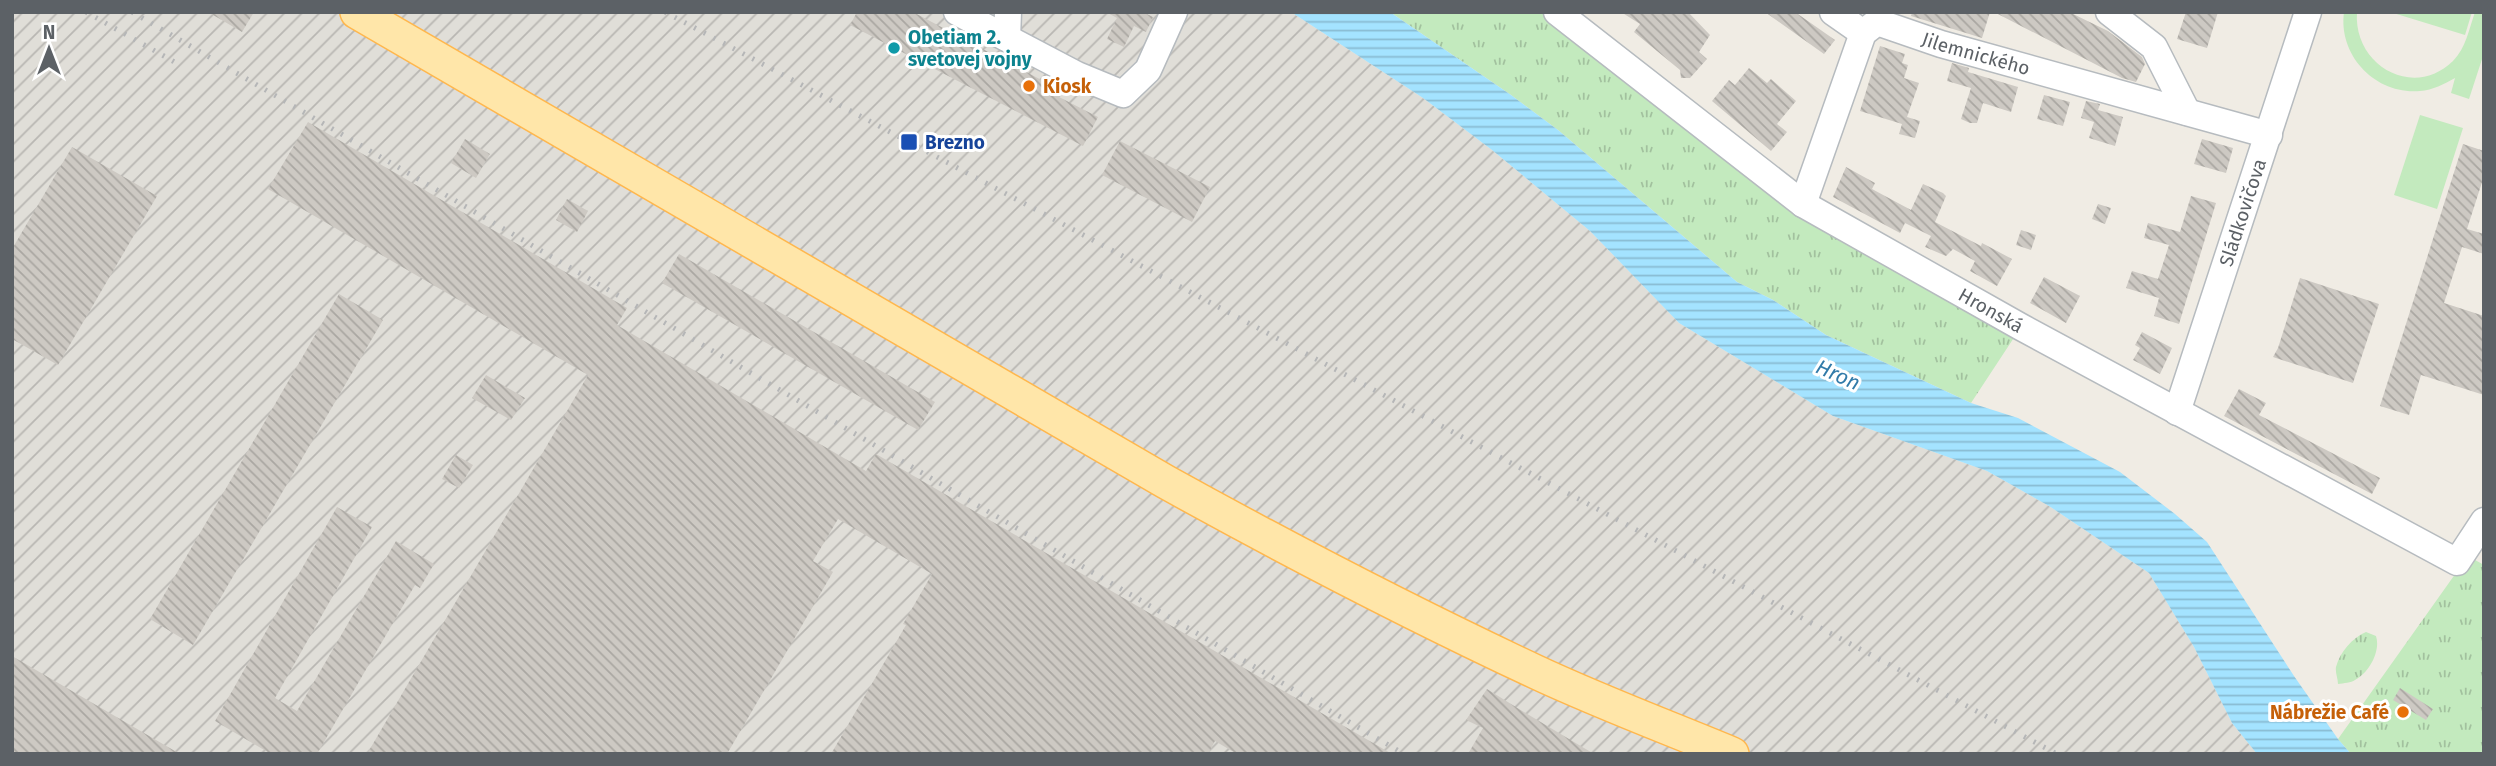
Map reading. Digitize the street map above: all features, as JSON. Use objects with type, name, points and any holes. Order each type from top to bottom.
[{"type":"main road","points":[[357,12],[1263,536],[1538,673],[1732,754]]},
{"type":"street","points":[[957,12],[1077,75],[1123,94],[1148,70],[1174,12]]},
{"type":"street","points":[[1007,38],[1008,12]]},
{"type":"street","name":"Hronská","points":[[1557,12],[1803,204],[2178,412],[2457,562],[2484,521]]},
{"type":"street","points":[[1803,204],[1863,33],[1833,12]]},
{"type":"street","points":[[2109,12],[2154,47],[2187,112]]},
{"type":"street","name":"Sládkovičova","points":[[2178,412],[2308,12]]},
{"type":"street","name":"Jilemnického","points":[[1863,33],[1877,22],[1941,44],[2269,135]]},
{"type":"shaded area","points":[[12,12],[1291,12],[1423,98],[1492,150],[1590,231],[1679,323],[1833,416],[1987,471],[2049,506],[2149,573],[2194,647],[2232,723],[2257,754],[12,754]]},
{"type":"green space","points":[[1390,12],[1557,12],[1803,204],[2021,327],[1971,403],[1826,335],[1773,300],[1737,282],[1558,130]]},
{"type":"green space","points":[[2344,12],[2357,12],[2358,31],[2365,48],[2375,61],[2404,77],[2421,77],[2437,72],[2453,61],[2464,44],[2475,12],[2484,12],[2484,53],[2469,99],[2451,93],[2455,78],[2420,91],[2389,87],[2375,79],[2363,70],[2347,43]]},
{"type":"green space","points":[[2390,12],[2472,12],[2465,35]]},
{"type":"green space","points":[[2420,115],[2463,128],[2437,209],[2394,195]]},
{"type":"green space","points":[[2468,556],[2484,565],[2484,754],[2351,754],[2338,739]]},
{"type":"green space","points":[[2366,632],[2376,636],[2377,648],[2373,661],[2360,677],[2352,682],[2338,684],[2336,669],[2340,656],[2351,642]]},
{"type":"water","name":"Hron","points":[[1291,12],[1390,12],[1558,130],[1737,282],[1773,300],[1826,335],[1971,403],[2018,418],[2120,472],[2207,542],[2294,676],[2351,754],[2257,754],[2232,723],[2194,647],[2149,573],[2049,506],[1987,471],[1833,416],[1679,323],[1590,231],[1492,150],[1423,98]]},
{"type":"building","points":[[208,12],[254,12],[242,32]]},
{"type":"building","points":[[857,12],[913,12],[1062,91],[1059,97],[1098,117],[1083,146],[850,25]]},
{"type":"building","points":[[1106,12],[1143,12],[1153,17],[1146,32],[1134,26],[1124,47],[1107,39],[1117,18]]},
{"type":"building","points":[[1621,12],[1688,12],[1710,35],[1699,52],[1707,59],[1690,78],[1681,78],[1680,70],[1634,32],[1640,24]]},
{"type":"building","points":[[1765,12],[1795,12],[1835,40],[1824,54]]},
{"type":"building","points":[[1912,12],[1990,12],[1982,38],[1911,16]]},
{"type":"building","points":[[1994,12],[2069,12],[2108,31],[2142,57],[2145,64],[2136,82],[2122,78]]},
{"type":"building","points":[[2186,12],[2218,12],[2207,48],[2177,39]]},
{"type":"building","points":[[1880,46],[1905,54],[1902,63],[1908,65],[1904,78],[1919,83],[1907,117],[1920,121],[1915,138],[1899,134],[1902,124],[1860,111]]},
{"type":"building","points":[[1952,63],[1969,68],[1968,72],[2018,87],[2011,112],[1983,103],[1977,123],[1961,119],[1971,88],[1947,81]]},
{"type":"building","points":[[1749,68],[1767,83],[1771,79],[1796,101],[1777,124],[1787,132],[1771,151],[1712,101],[1729,80],[1735,85]]},
{"type":"building","points":[[2044,95],[2070,102],[2063,126],[2037,119]]},
{"type":"building","points":[[2086,101],[2100,104],[2098,110],[2123,117],[2115,146],[2089,138],[2094,122],[2081,118]]},
{"type":"building","points":[[308,122],[627,308],[617,325],[866,471],[876,454],[1392,754],[1237,754],[1215,741],[1208,754],[831,754],[906,625],[903,624],[932,574],[838,519],[813,561],[833,572],[727,754],[367,754],[588,375],[268,189]]},
{"type":"building","points":[[465,139],[490,154],[476,178],[451,163]]},
{"type":"building","points":[[2202,139],[2233,148],[2226,173],[2194,164]]},
{"type":"building","points":[[1120,141],[1210,187],[1192,222],[1102,175]]},
{"type":"building","points":[[2463,144],[2484,151],[2484,176],[2467,229],[2484,234],[2484,254],[2462,247],[2444,303],[2484,316],[2484,395],[2421,375],[2409,415],[2380,406]]},
{"type":"building","points":[[72,147],[157,196],[58,365],[12,339],[12,249]]},
{"type":"building","points":[[1846,167],[1875,183],[1872,189],[1911,210],[1923,184],[1943,193],[1946,196],[1935,222],[2012,259],[1997,286],[1970,271],[1975,261],[1953,249],[1946,256],[1925,247],[1931,236],[1905,223],[1900,233],[1833,197]]},
{"type":"building","points":[[2191,196],[2216,203],[2179,324],[2154,316],[2159,298],[2126,288],[2132,271],[2158,279],[2169,245],[2144,238],[2148,223],[2180,232]]},
{"type":"building","points":[[567,199],[588,211],[577,232],[556,220]]},
{"type":"building","points":[[2098,204],[2111,208],[2105,224],[2092,219]]},
{"type":"building","points":[[2021,230],[2036,235],[2031,250],[2016,245]]},
{"type":"building","points":[[679,254],[935,402],[918,430],[662,283]]},
{"type":"building","points":[[2044,277],[2080,296],[2066,323],[2030,303]]},
{"type":"building","points":[[2300,278],[2379,304],[2353,383],[2273,357]]},
{"type":"building","points":[[339,294],[383,320],[193,645],[150,619]]},
{"type":"building","points":[[2142,332],[2172,348],[2160,374],[2133,360],[2140,348],[2135,345]]},
{"type":"building","points":[[486,375],[525,398],[511,420],[472,398]]},
{"type":"building","points":[[2239,389],[2266,403],[2259,415],[2380,478],[2372,494],[2224,416]]},
{"type":"building","points":[[456,455],[473,465],[459,488],[442,479]]},
{"type":"building","points":[[337,507],[372,527],[275,698],[297,711],[396,541],[434,564],[420,588],[415,585],[317,754],[271,754],[215,721]]},
{"type":"building","points":[[12,656],[180,754],[12,754]]},
{"type":"building","points":[[2400,688],[2433,709],[2426,720],[2393,700]]},
{"type":"building","points":[[1487,689],[1594,754],[1468,754],[1483,728],[1466,720]]},
{"type":"railway","points":[[86,12],[178,64]]},
{"type":"railway","points":[[132,12],[1404,754]]},
{"type":"railway","points":[[665,12],[2057,754]]},
{"type":"place","name":"Obetiam 2. svetovej vojny","points":[[894,48]]},
{"type":"place","name":"Kiosk","points":[[1029,86]]},
{"type":"place","name":"Brezno","points":[[909,142]]},
{"type":"place","name":"Nábrežie Café","points":[[2403,712]]}]
